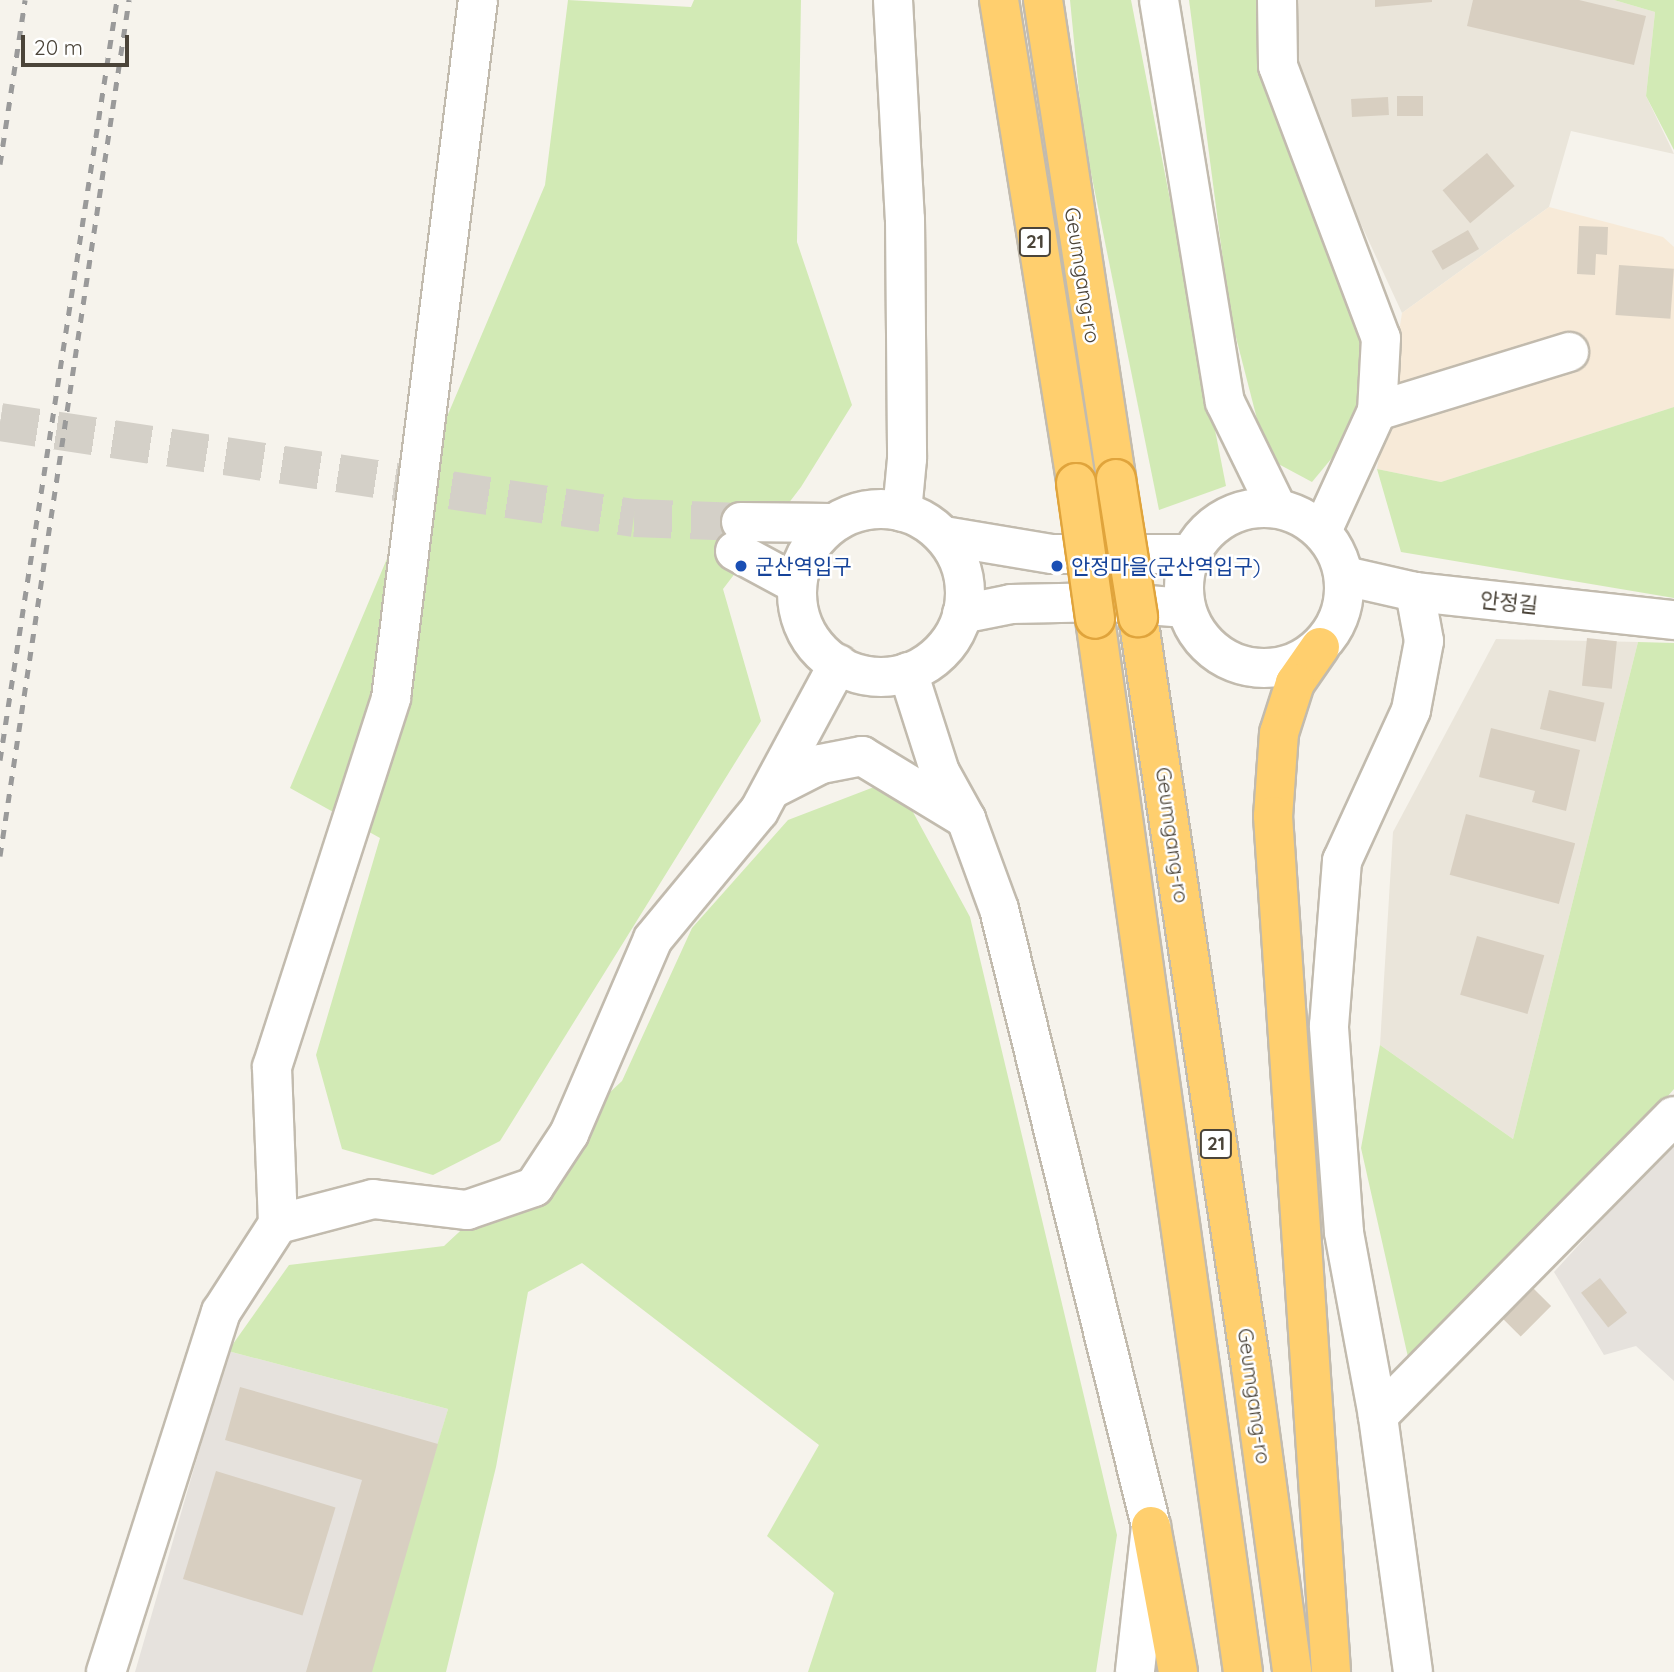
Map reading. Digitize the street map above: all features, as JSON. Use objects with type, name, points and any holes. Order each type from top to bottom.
[{"type":"highway","name":"Geumgang-ro","points":[[999,0],[1096,619],[1243,1672]]},
{"type":"highway","name":"Geumgang-ro","points":[[1043,0],[1251,1367],[1292,1672]]},
{"type":"highway","points":[[1320,647],[1295,683],[1279,733],[1273,816],[1331,1672]]},
{"type":"highway","points":[[1150,1526],[1178,1672]]},
{"type":"street","points":[[106,1672],[220,1312],[278,1224],[272,1067],[391,698],[478,0]]},
{"type":"street","points":[[893,0],[905,219],[907,459],[902,512]]},
{"type":"street","points":[[1159,0],[1225,402],[1277,508]]},
{"type":"street","points":[[1277,0],[1278,66],[1381,338],[1377,411],[1322,531]]},
{"type":"street","points":[[1377,411],[1569,352]]},
{"type":"street","points":[[1251,508],[1277,508],[1301,516],[1322,531],[1337,552],[1345,576],[1340,614],[1320,647],[1297,662],[1270,669],[1242,666],[1217,654],[1198,634],[1186,608],[1184,581],[1191,554],[1205,533],[1226,517],[1251,508]]},
{"type":"street","points":[[796,584],[738,536],[830,523],[868,509],[902,512],[922,519],[944,536],[958,559],[965,587],[962,614],[951,639],[933,662],[908,672],[880,677],[838,664],[809,638],[796,584],[803,557],[830,523]]},
{"type":"street","points":[[944,536],[1052,554],[1191,554]]},
{"type":"street","name":"안정길","points":[[1345,576],[1416,592],[1674,620]]},
{"type":"street","points":[[1413,1672],[1378,1416],[1344,1232],[1329,1026],[1342,861],[1411,710],[1424,641],[1416,592]]},
{"type":"street","points":[[962,614],[1011,604],[1109,602],[1186,608]]},
{"type":"street","points":[[278,1224],[373,1199],[467,1210],[534,1188],[569,1134],[653,939],[772,789],[838,664]]},
{"type":"street","points":[[908,672],[940,772],[965,819],[999,909],[1150,1526],[1135,1672]]},
{"type":"street","points":[[772,789],[821,764],[862,757],[965,819]]},
{"type":"street","points":[[1378,1416],[1674,1116]]},
{"type":"shaded area","points":[[1277,0],[1614,0],[1655,12],[1646,96],[1674,154],[1571,131],[1549,207],[1402,313],[1277,42]]},
{"type":"shaded area","points":[[1549,207],[1663,237],[1674,247],[1674,407],[1441,482],[1377,469],[1402,313]]},
{"type":"shaded area","points":[[1496,639],[1638,642],[1513,1139],[1380,1045],[1393,832]]},
{"type":"shaded area","points":[[1674,1141],[1674,1381],[1636,1346],[1604,1355],[1554,1272]]},
{"type":"shaded area","points":[[228,1351],[448,1409],[372,1672],[135,1672]]},
{"type":"green space","points":[[568,0],[691,7],[694,0],[801,0],[797,242],[852,405],[801,487],[723,589],[761,721],[500,1141],[433,1175],[342,1149],[316,1055],[380,838],[290,788],[545,185]]},
{"type":"green space","points":[[1070,0],[1131,0],[1226,486],[1159,510],[1083,133]]},
{"type":"green space","points":[[1189,0],[1266,0],[1371,340],[1361,423],[1312,482],[1267,458],[1230,314]]},
{"type":"green space","points":[[1614,0],[1674,0],[1674,150],[1646,96],[1655,12]]},
{"type":"green space","points":[[1674,407],[1674,598],[1401,552],[1377,469],[1441,482]]},
{"type":"green space","points":[[1638,642],[1674,643],[1674,1089],[1595,1180],[1410,1366],[1361,1148],[1380,1045],[1513,1139]]},
{"type":"green space","points":[[895,779],[970,917],[1117,1535],[1096,1672],[808,1672],[834,1593],[767,1536],[819,1445],[582,1263],[528,1292],[496,1467],[446,1672],[369,1672],[448,1409],[228,1351],[289,1265],[444,1246],[622,1081],[692,928],[788,820]]},
{"type":"building","points":[[1375,0],[1432,0],[1432,2],[1375,7]]},
{"type":"building","points":[[1473,0],[1579,0],[1646,16],[1634,65],[1467,26]]},
{"type":"building","points":[[1397,96],[1423,96],[1423,116],[1397,116]]},
{"type":"building","points":[[1388,97],[1389,115],[1352,117],[1351,99]]},
{"type":"building","points":[[1487,153],[1515,186],[1470,223],[1443,190]]},
{"type":"building","points":[[1579,226],[1608,227],[1607,255],[1596,254],[1595,275],[1577,274]]},
{"type":"building","points":[[1468,230],[1479,249],[1443,270],[1432,251]]},
{"type":"building","points":[[1619,265],[1674,269],[1670,319],[1616,315]]},
{"type":"building","points":[[1587,638],[1617,641],[1612,689],[1582,686]]},
{"type":"building","points":[[1549,690],[1605,703],[1596,742],[1540,729]]},
{"type":"building","points":[[1491,728],[1580,750],[1566,811],[1532,802],[1535,791],[1479,777]]},
{"type":"building","points":[[1466,814],[1575,843],[1559,904],[1450,875]]},
{"type":"building","points":[[1477,936],[1544,955],[1527,1014],[1460,995]]},
{"type":"building","points":[[1600,1278],[1627,1313],[1608,1327],[1581,1293]]},
{"type":"building","points":[[1532,1287],[1551,1306],[1521,1336],[1502,1317]]},
{"type":"building","points":[[240,1387],[438,1444],[372,1672],[306,1672],[362,1480],[225,1440]]},
{"type":"building","points":[[216,1471],[336,1508],[303,1616],[183,1579]]},
{"type":"tunnel","points":[[0,422],[634,518],[741,522]]},
{"type":"railway","points":[[0,164],[25,0]]},
{"type":"railway","points":[[0,760],[117,0]]},
{"type":"railway","points":[[0,856],[129,0]]},
{"type":"place","name":"군산역입구","points":[[741,566]]},
{"type":"place","name":"안정마을(군산역입구)","points":[[1057,566]]}]
